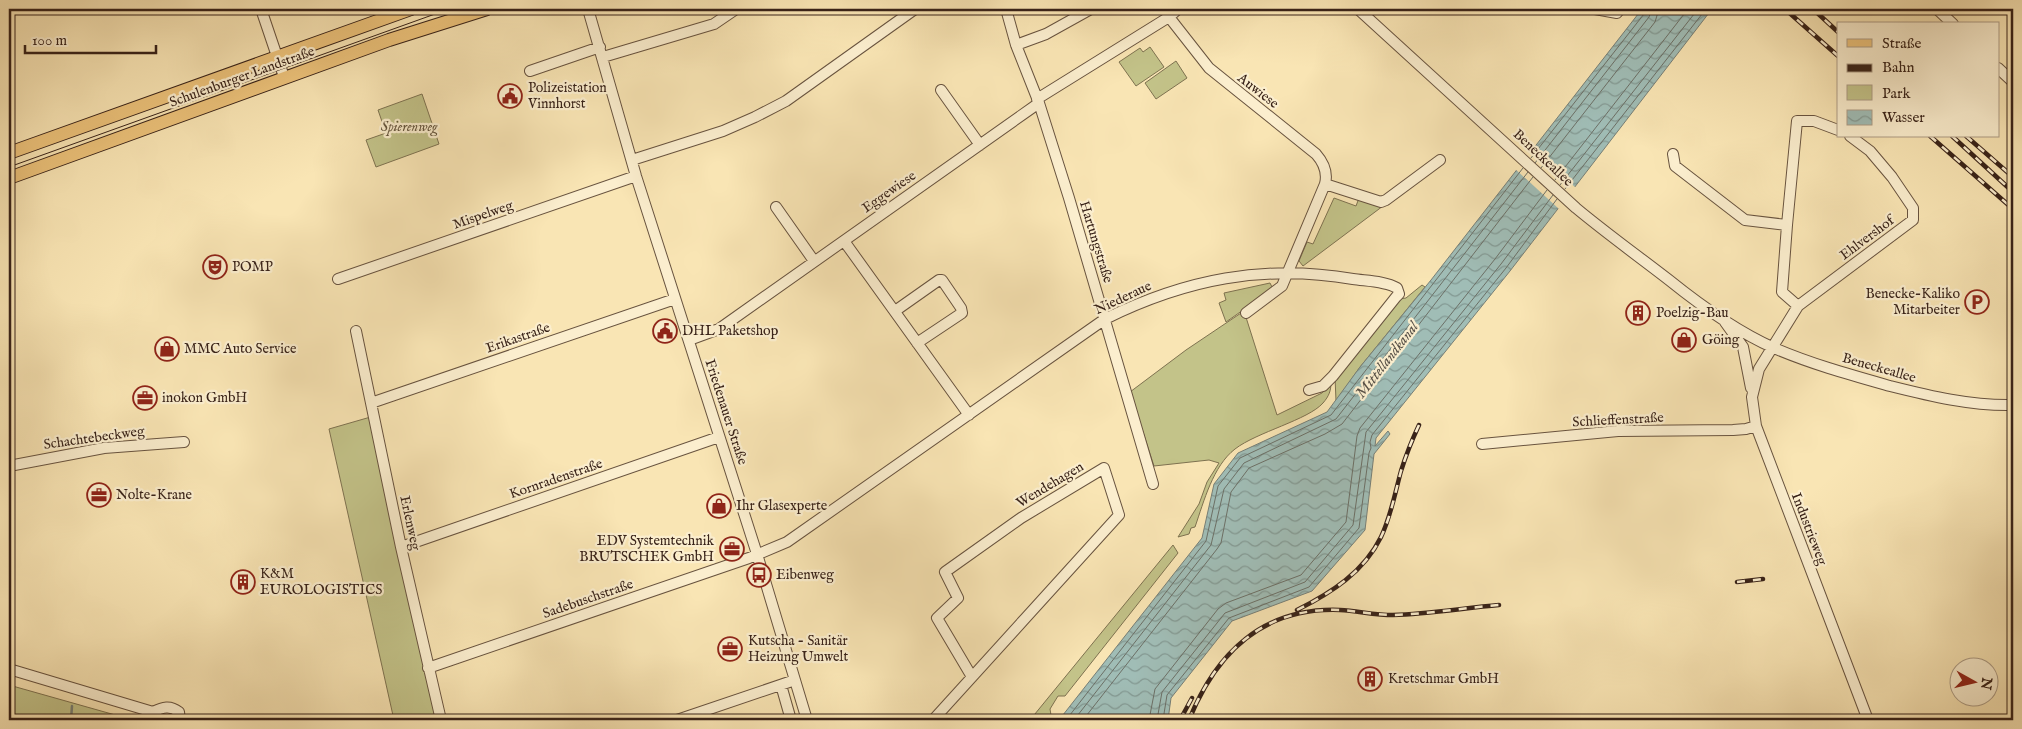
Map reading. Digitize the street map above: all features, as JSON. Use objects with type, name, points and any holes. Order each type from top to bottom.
[{"type":"main road","name":"Schulenburger Landstraße","points":[[9,153],[411,9]]},
{"type":"main road","name":"Schulenburger Landstraße","points":[[9,178],[284,77],[424,28],[487,9]]},
{"type":"street","points":[[261,9],[284,77]]},
{"type":"street","name":"Friedenauer Straße","points":[[588,9],[602,52],[636,176],[757,554],[807,720]]},
{"type":"street","points":[[530,71],[714,24],[736,9]]},
{"type":"street","points":[[632,160],[723,130],[778,105],[915,9]]},
{"type":"street","name":"Hartungstraße","points":[[1006,9],[1016,45],[1038,101],[1153,484]]},
{"type":"street","points":[[1016,45],[1046,34],[1091,9]]},
{"type":"street","name":"Eggewiese","points":[[688,340],[719,328],[980,145],[1038,101],[1169,17],[1178,9]]},
{"type":"street","name":"Beneckeallee","points":[[1358,9],[1606,234],[1688,296],[1719,316],[1772,347],[1831,368],[1926,395],[1970,402],[2013,405]]},
{"type":"street","points":[[1595,9],[1616,13],[1620,9]]},
{"type":"street","points":[[1937,9],[1951,22]]},
{"type":"street","name":"Auwiese","points":[[1169,17],[1209,68],[1316,154],[1324,168],[1325,184]]},
{"type":"street","points":[[2000,70],[2013,82]]},
{"type":"street","points":[[940,90],[980,145]]},
{"type":"street","points":[[1798,306],[1782,292],[1797,121],[1814,122],[1837,130]]},
{"type":"street","name":"Ehlvershof","points":[[1772,347],[1798,306],[1913,220],[1913,208],[1892,177],[1870,152],[1852,138]]},
{"type":"street","points":[[1673,154],[1675,166],[1745,220],[1787,225]]},
{"type":"street","points":[[1246,313],[1282,286],[1325,184],[1381,202],[1440,160]]},
{"type":"street","name":"Mispelweg","points":[[338,279],[636,176]]},
{"type":"street","points":[[776,206],[814,261]]},
{"type":"street","points":[[844,241],[968,415]]},
{"type":"street","name":"Niederaue","points":[[757,554],[787,542],[1105,319],[1157,296],[1186,286],[1242,276],[1287,273],[1329,275],[1394,286],[1399,290],[1396,297],[1333,376],[1323,386],[1309,390]]},
{"type":"street","points":[[894,311],[939,280],[942,280],[962,308],[962,313],[917,343]]},
{"type":"street","name":"Erikastraße","points":[[371,403],[674,298]]},
{"type":"street","name":"Beneckeallee","points":[[1719,316],[1731,329],[1743,347],[1750,374],[1752,397]]},
{"type":"street","name":"Erlenweg","points":[[356,331],[401,547],[441,720]]},
{"type":"street","name":"Industrieweg","points":[[1772,347],[1759,369],[1752,397],[1756,426],[1868,720]]},
{"type":"street","name":"Schlieffenstraße","points":[[1482,444],[1618,431],[1733,430],[1756,426]]},
{"type":"street","name":"Kornradenstraße","points":[[401,547],[719,437]]},
{"type":"street","name":"Schachtebeckweg","points":[[9,466],[62,454],[106,448],[184,442]]},
{"type":"street","name":"Wendehagen","points":[[932,720],[972,677],[1119,515],[1104,468],[1021,518],[945,572],[958,598],[936,618],[972,677]]},
{"type":"street","name":"Sadebuschstraße","points":[[428,668],[757,554]]},
{"type":"street","points":[[9,669],[155,716],[162,708],[174,708],[180,712],[180,720]]},
{"type":"street","points":[[677,720],[795,680]]},
{"type":"street","points":[[781,685],[791,720]]},
{"type":"green space","points":[[1150,47],[1164,67],[1136,86],[1119,62],[1140,48],[1143,52]]},
{"type":"green space","points":[[1176,61],[1187,78],[1156,99],[1145,83]]},
{"type":"green space","name":"Spierenweg","points":[[422,94],[439,144],[376,167],[366,140],[386,133],[378,110]]},
{"type":"green space","points":[[1334,198],[1356,206],[1359,198],[1383,206],[1303,266],[1299,261],[1307,242],[1313,244]]},
{"type":"green space","points":[[1270,283],[1273,289],[1226,322],[1219,303],[1226,300],[1224,293]]},
{"type":"green space","points":[[1422,285],[1425,287],[1360,367],[1336,401],[1335,377],[1398,299],[1406,298]]},
{"type":"green space","points":[[1244,311],[1277,415],[1322,393],[1331,382],[1330,391],[1323,403],[1316,409],[1244,443],[1227,456],[1210,485],[1195,527],[1191,528],[1189,534],[1178,537],[1199,504],[1207,482],[1219,463],[1209,460],[1154,466],[1130,392],[1186,350]]},
{"type":"green space","points":[[374,416],[443,720],[394,720],[329,429]]},
{"type":"green space","points":[[1173,545],[1178,553],[1065,696],[1058,696],[1050,709],[1051,715],[1047,720],[1030,720]]},
{"type":"green space","points":[[9,685],[133,720],[9,720]]},
{"type":"water","name":"Mittellandkanal","points":[[1642,9],[1712,9],[1510,271],[1376,438],[1375,446],[1388,431],[1390,434],[1374,454],[1365,530],[1312,591],[1232,621],[1171,698],[1168,720],[1059,720],[1202,538],[1214,484],[1238,453],[1327,412],[1360,367],[1431,280]]},
{"type":"pier","points":[[1530,147],[1576,188],[1559,209],[1514,168]]},
{"type":"waterway","points":[[71,720],[72,706]]},
{"type":"tram line","points":[[9,167],[449,9]]},
{"type":"railway","points":[[1785,9],[1837,55]]},
{"type":"railway","points":[[1813,9],[1837,31]]},
{"type":"railway","points":[[1932,138],[2013,209]]},
{"type":"railway","points":[[1954,138],[2013,192]]},
{"type":"railway","points":[[1968,138],[2013,177]]},
{"type":"railway","points":[[1297,610],[1334,589],[1356,571],[1374,549],[1388,521],[1403,465],[1419,425]]},
{"type":"railway","points":[[1737,582],[1763,579]]},
{"type":"railway","points":[[1189,720],[1213,674],[1228,655],[1246,639],[1266,626],[1288,616],[1313,611],[1340,610],[1386,615],[1406,614],[1499,605]]},
{"type":"railway","points":[[1180,720],[1192,698]]},
{"type":"place","name":"Polizeistation Vinnhorst","points":[[510,96]]},
{"type":"place","name":"POMP","points":[[215,267]]},
{"type":"place","name":"Benecke-Kaliko Mitarbeiter","points":[[1977,302]]},
{"type":"place","name":"Poelzig-Bau","points":[[1638,313]]},
{"type":"place","name":"DHL Paketshop","points":[[665,331]]},
{"type":"place","name":"Göing","points":[[1684,340]]},
{"type":"place","name":"MMC Auto Service","points":[[167,349]]},
{"type":"place","name":"inokon GmbH","points":[[145,398]]},
{"type":"place","name":"Nolte-Krane","points":[[99,495]]},
{"type":"place","name":"Ihr Glasexperte","points":[[719,506]]},
{"type":"place","name":"EDV Systemtechnik BRUTSCHEK GmbH","points":[[732,549]]},
{"type":"place","name":"Eibenweg","points":[[759,575]]},
{"type":"place","name":"K&M EUROLOGISTICS","points":[[243,582]]},
{"type":"place","name":"Kutscha - Sanitär Heizung Umwelt","points":[[730,649]]},
{"type":"place","name":"Kretschmar GmbH","points":[[1370,679]]}]
